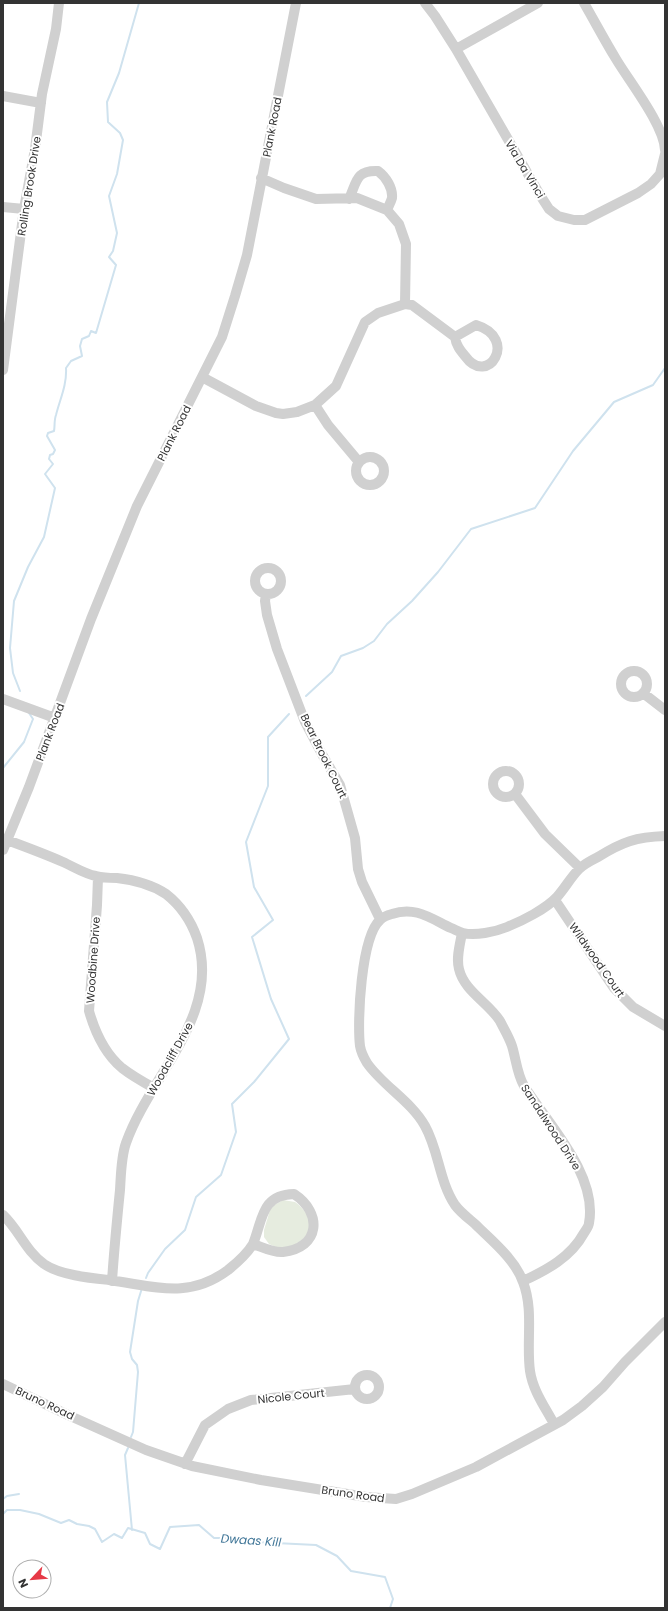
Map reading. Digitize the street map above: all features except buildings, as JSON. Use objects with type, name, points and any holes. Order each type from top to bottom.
[{"type":"street","name":"Rolling Brook Drive","points":[[3,370],[24,209],[35,149],[41,104],[56,29],[59,3]]},
{"type":"street","name":"Plank Road","points":[[5,845],[55,718],[91,618],[137,506],[222,337],[236,296],[247,255],[296,3]]},
{"type":"street","name":"Via Da Vinci","points":[[425,3],[456,49],[540,196],[549,209],[558,216],[574,220],[585,220],[638,194],[651,184],[660,174],[665,154]]},
{"type":"street","points":[[456,49],[538,3]]},
{"type":"street","points":[[584,3],[615,57],[650,113],[661,134],[665,150]]},
{"type":"street","points":[[3,96],[41,104]]},
{"type":"street","points":[[349,199],[359,177],[363,172],[378,171],[388,181],[391,189],[392,198],[387,210]]},
{"type":"street","points":[[261,178],[316,199],[357,198],[387,210],[399,224],[406,244],[406,304]]},
{"type":"street","points":[[3,207],[24,209]]},
{"type":"street","points":[[202,377],[256,406],[276,413],[289,414],[315,405],[336,386],[365,322],[378,313],[406,304],[412,305],[455,337],[456,343],[466,359],[475,366],[484,367],[493,363],[497,356],[498,346],[494,337],[483,327],[476,325],[455,337]]},
{"type":"street","points":[[315,405],[328,424],[359,462]]},
{"type":"street","name":"Bear Brook Court","points":[[266,594],[266,610],[277,649],[306,722],[340,785],[355,838],[358,869],[362,882],[380,920]]},
{"type":"street","points":[[643,693],[665,710]]},
{"type":"street","points":[[3,699],[55,718]]},
{"type":"street","points":[[515,794],[545,834],[580,868]]},
{"type":"street","points":[[554,1424],[536,1392],[530,1374],[528,1355],[527,1300],[523,1281],[510,1259],[456,1205],[444,1182],[433,1145],[425,1126],[415,1112],[375,1073],[366,1062],[360,1048],[363,966],[369,939],[373,929],[380,920],[395,913],[405,910],[411,911],[462,933],[484,933],[505,928],[535,913],[555,900],[580,868],[618,844],[639,838],[665,836]]},
{"type":"street","name":"Woodcliff Drive","points":[[5,845],[34,850],[98,877],[148,884],[167,895],[187,917],[193,927],[200,948],[203,969],[202,980],[194,1013],[186,1033],[154,1088],[126,1143],[122,1168],[112,1281]]},
{"type":"street","name":"Woodbine Drive","points":[[98,877],[98,905],[89,1011],[94,1028],[101,1043],[110,1055],[122,1068],[154,1088]]},
{"type":"street","name":"Wildwood Court","points":[[555,900],[614,988],[630,1004],[665,1026]]},
{"type":"street","name":"Sandalwood Drive","points":[[462,933],[459,952],[459,968],[462,978],[476,995],[495,1013],[504,1028],[523,1084],[564,1143],[580,1172],[588,1193],[589,1224],[580,1240],[554,1265],[523,1281]]},
{"type":"street","points":[[3,1215],[29,1250],[45,1264],[72,1274],[170,1289],[187,1289],[220,1276],[235,1265],[253,1244],[266,1208],[274,1198],[294,1194],[303,1200],[313,1216],[314,1227],[308,1241],[298,1247],[282,1252],[272,1251],[253,1244]]},
{"type":"street","name":"Bruno Road","points":[[3,1384],[146,1450],[185,1464],[261,1480],[366,1497],[396,1499],[412,1494],[471,1469],[554,1424],[582,1406],[603,1387],[624,1362],[665,1322]]},
{"type":"street","name":"Nicole Court","points":[[185,1464],[205,1425],[228,1409],[251,1400],[355,1389]]},
{"type":"shaded area","points":[[283,1200],[295,1202],[299,1205],[307,1214],[310,1226],[306,1237],[290,1248],[276,1247],[269,1244],[264,1237],[264,1230],[270,1210],[273,1206]]},
{"type":"waterway","points":[[20,691],[13,673],[10,648],[14,601],[28,567],[44,537],[55,488],[45,474],[53,464],[49,459],[50,455],[53,454],[55,450],[47,436],[48,433],[54,431],[55,417],[64,386],[66,368],[71,361],[82,356],[80,346],[82,339],[89,336],[91,331],[96,333],[116,265],[109,257],[113,251],[117,233],[109,196],[117,174],[123,140],[120,133],[108,122],[107,102],[119,73],[139,3]]},
{"type":"waterway","points":[[306,696],[332,672],[341,656],[363,648],[374,641],[387,624],[412,601],[438,572],[471,529],[535,508],[573,451],[614,402],[653,385],[665,368]]},
{"type":"waterway","points":[[3,768],[24,742],[33,719],[29,713]]},
{"type":"waterway","points":[[146,1278],[165,1249],[185,1230],[196,1197],[221,1175],[236,1132],[232,1104],[254,1082],[289,1039],[271,999],[252,937],[273,920],[254,887],[246,842],[268,786],[268,737],[289,714]]},
{"type":"waterway","points":[[131,1437],[133,1432],[138,1372],[137,1365],[132,1359],[130,1352],[138,1301],[142,1288]]},
{"type":"waterway","points":[[128,1448],[125,1455],[132,1530]]},
{"type":"waterway","points":[[3,1499],[7,1496],[19,1494]]},
{"type":"waterway","name":"Dwaas Kill","points":[[3,1514],[7,1510],[20,1510],[39,1514],[61,1523],[69,1520],[95,1529],[102,1542],[114,1534],[122,1538],[128,1528],[145,1533],[150,1544],[160,1549],[170,1527],[199,1525],[214,1538],[240,1538],[255,1542],[316,1545],[337,1556],[351,1571],[385,1577],[393,1599],[390,1608]]}]
